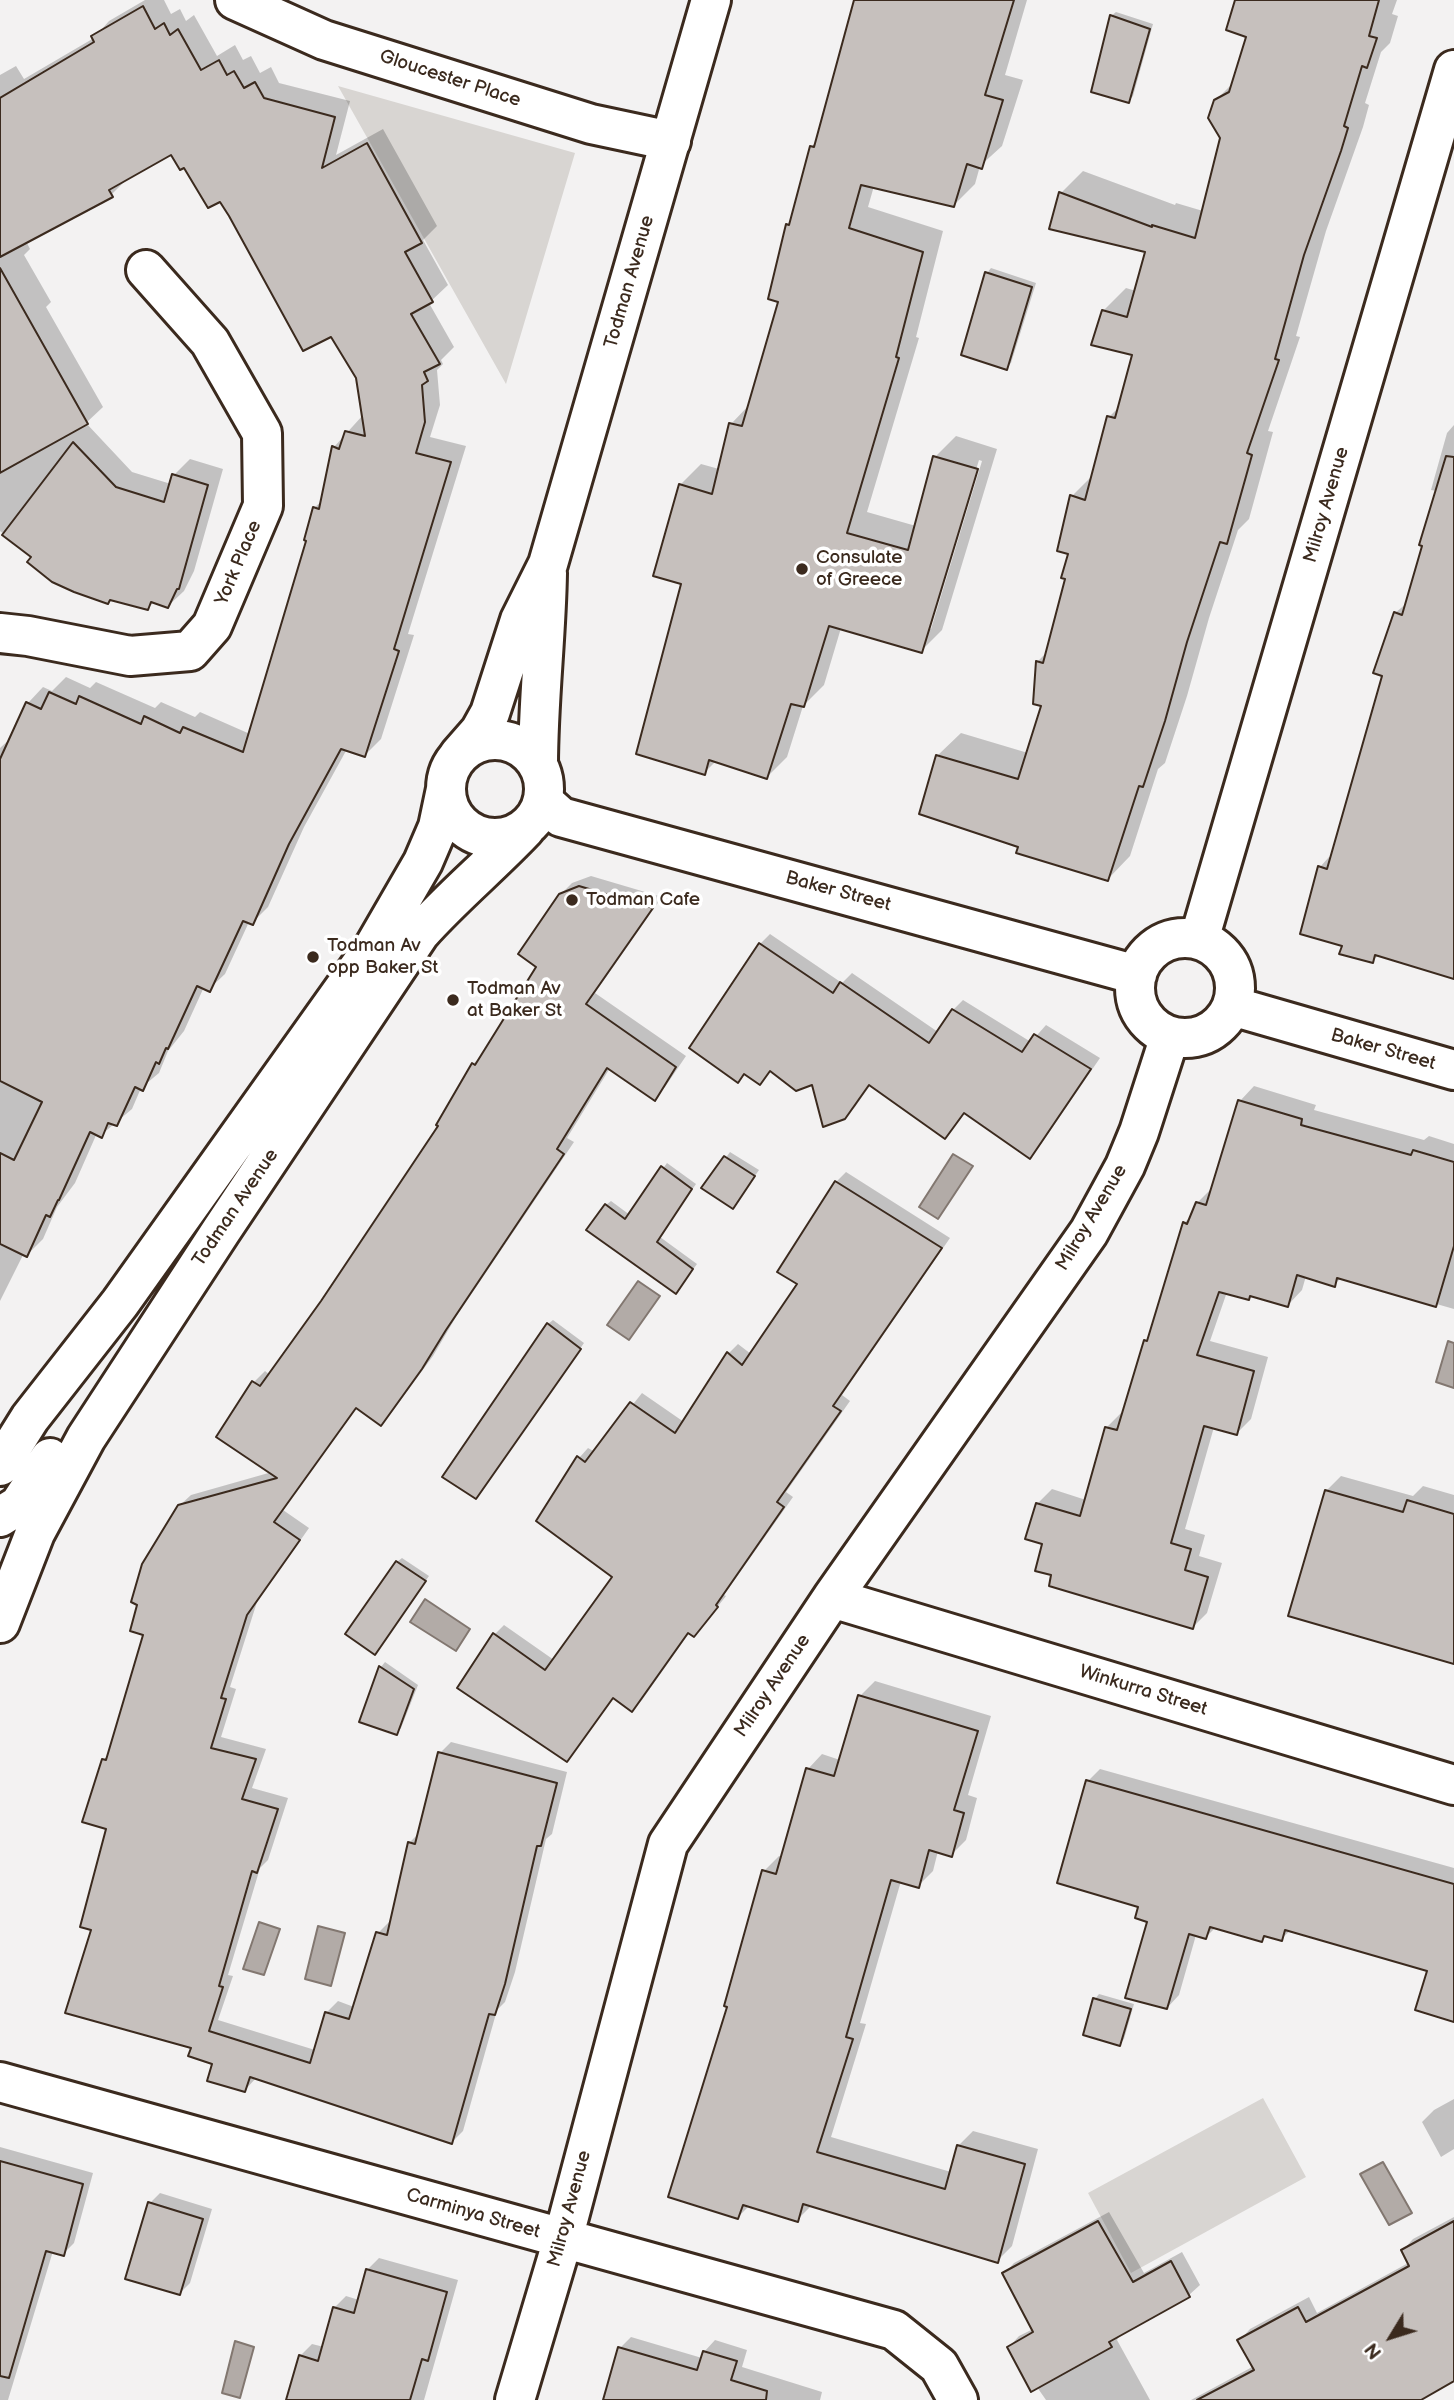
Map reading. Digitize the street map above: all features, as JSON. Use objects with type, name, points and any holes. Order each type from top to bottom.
[{"type":"street","name":"Gloucester Place","points":[[235,0],[324,40],[591,124],[671,141]]},
{"type":"street","name":"Todman Avenue","points":[[0,1466],[30,1418],[120,1303],[375,945],[424,862],[438,827],[453,772],[491,713],[520,620],[548,564],[711,0]]},
{"type":"street","name":"Milroy Avenue","points":[[1199,940],[1454,70]]},
{"type":"street","name":"York Place","points":[[0,633],[130,656],[190,651],[212,626],[263,506],[262,433],[210,342],[146,270]]},
{"type":"street","name":"Todman Avenue","points":[[0,1623],[35,1533],[86,1438],[113,1396],[420,933],[490,866],[535,798],[547,632],[548,564]]},
{"type":"street","points":[[492,740],[510,742],[526,751],[535,798],[509,837],[491,839],[473,833],[459,823],[449,807],[453,772],[474,744],[492,740]]},
{"type":"street","name":"Baker Street","points":[[535,798],[561,817],[1137,975]]},
{"type":"street","points":[[1183,938],[1199,940],[1214,947],[1226,959],[1233,973],[1235,990],[1232,1006],[1225,1019],[1200,1036],[1186,1039],[1170,1036],[1156,1029],[1138,1005],[1135,990],[1137,975],[1144,960],[1154,949],[1168,941],[1183,938]]},
{"type":"street","name":"Baker Street","points":[[1232,1006],[1454,1070]]},
{"type":"street","name":"Milroy Avenue","points":[[515,2400],[563,2239],[668,1844],[832,1598],[1088,1232],[1125,1166],[1170,1036]]},
{"type":"street","points":[[0,1517],[19,1505],[66,1434],[86,1415],[113,1396]]},
{"type":"street","name":"Winkurra Street","points":[[832,1598],[1454,1785]]},
{"type":"street","name":"Carminya Street","points":[[0,2082],[894,2330],[939,2366],[958,2400]]},
{"type":"shaded area","points":[[338,86],[575,153],[506,384]]},
{"type":"shaded area","points":[[953,1154],[973,1166],[938,1219],[919,1207]]},
{"type":"shaded area","points":[[638,1281],[660,1296],[629,1340],[607,1325]]},
{"type":"shaded area","points":[[1448,1341],[1454,1343],[1454,1388],[1436,1382]]},
{"type":"shaded area","points":[[425,1599],[470,1629],[456,1651],[410,1622]]},
{"type":"shaded area","points":[[259,1922],[280,1929],[264,1975],[243,1969]]},
{"type":"shaded area","points":[[318,1926],[345,1933],[331,1986],[305,1979]]},
{"type":"shaded area","points":[[1263,2098],[1306,2177],[1131,2273],[1088,2193]]},
{"type":"shaded area","points":[[1383,2162],[1412,2213],[1389,2225],[1360,2174]]},
{"type":"shaded area","points":[[235,2341],[254,2347],[240,2398],[222,2393]]},
{"type":"building","points":[[854,0],[1014,0],[985,95],[1003,100],[982,169],[967,164],[954,207],[861,185],[849,228],[923,252],[896,357],[899,358],[847,533],[908,550],[933,456],[978,469],[922,653],[829,626],[804,707],[791,704],[767,779],[709,760],[705,775],[636,754],[681,584],[653,576],[679,484],[712,494],[729,423],[742,426],[778,302],[768,299],[786,224],[789,225],[810,146],[814,147]]},
{"type":"building","points":[[1235,0],[1379,0],[1369,36],[1377,38],[1367,68],[1362,66],[1344,126],[1348,128],[1341,151],[1304,255],[1275,359],[1279,360],[1247,453],[1252,455],[1227,544],[1220,542],[1187,642],[1165,721],[1143,787],[1139,786],[1108,881],[1016,853],[1018,847],[919,814],[936,755],[1018,779],[1041,706],[1033,704],[1036,661],[1043,663],[1065,579],[1061,578],[1068,554],[1057,551],[1070,495],[1085,500],[1107,416],[1115,418],[1132,355],[1091,345],[1102,310],[1127,317],[1145,252],[1049,229],[1059,192],[1152,227],[1195,238],[1220,138],[1208,118],[1214,100],[1229,92],[1246,37],[1226,30]]},
{"type":"building","points":[[143,6],[155,29],[164,23],[170,35],[178,29],[201,70],[219,60],[227,75],[234,71],[244,88],[255,82],[264,98],[335,117],[322,168],[367,143],[422,243],[405,252],[433,302],[411,314],[440,364],[424,372],[428,381],[422,385],[425,422],[416,453],[451,462],[394,649],[399,651],[365,757],[341,749],[289,844],[253,925],[243,921],[210,992],[197,986],[168,1049],[166,1048],[159,1064],[156,1062],[143,1091],[135,1087],[117,1126],[108,1123],[102,1138],[90,1132],[59,1200],[50,1217],[46,1215],[27,1257],[0,1244],[0,1153],[14,1160],[42,1102],[0,1081],[0,759],[26,702],[41,709],[49,692],[76,704],[79,696],[141,724],[144,716],[180,733],[183,727],[243,752],[306,541],[304,540],[313,507],[319,509],[332,446],[339,449],[345,431],[365,436],[356,378],[331,337],[303,351],[220,202],[208,208],[184,168],[180,170],[171,155],[109,190],[113,197],[0,257],[0,98],[94,42],[91,36]]},
{"type":"building","points":[[1110,15],[1150,29],[1129,103],[1091,92]]},
{"type":"building","points":[[0,268],[88,424],[0,473]]},
{"type":"building","points":[[985,272],[1032,287],[1007,370],[961,355]]},
{"type":"building","points":[[73,442],[116,487],[164,502],[172,474],[208,485],[179,589],[168,608],[151,602],[148,610],[110,600],[108,604],[74,592],[52,582],[27,562],[31,557],[2,535]]},
{"type":"building","points":[[1446,456],[1454,457],[1454,979],[1375,955],[1373,963],[1339,954],[1342,946],[1300,934],[1318,866],[1327,869],[1382,676],[1373,673],[1394,612],[1402,615],[1422,546],[1419,545]]},
{"type":"building","points":[[579,886],[653,908],[586,1004],[676,1067],[655,1101],[607,1068],[557,1149],[564,1154],[422,1369],[381,1426],[356,1408],[274,1522],[300,1540],[247,1615],[221,1698],[226,1699],[211,1748],[256,1759],[242,1799],[278,1809],[257,1873],[252,1871],[219,1986],[223,1987],[209,2031],[310,2063],[325,2012],[349,2019],[376,1932],[387,1935],[408,1842],[415,1844],[438,1752],[557,1783],[541,1846],[537,1846],[505,1984],[495,2015],[489,2014],[452,2144],[250,2077],[245,2092],[207,2081],[212,2064],[188,2056],[191,2048],[65,2013],[91,1930],[80,1927],[106,1829],[82,1822],[102,1759],[106,1760],[143,1635],[130,1631],[137,1605],[131,1602],[142,1564],[178,1505],[277,1478],[216,1437],[252,1381],[260,1386],[321,1301],[438,1126],[436,1125],[472,1063],[475,1065],[536,967],[518,954],[559,894]]},
{"type":"building","points":[[759,943],[833,993],[840,982],[929,1043],[952,1009],[1022,1052],[1034,1034],[1091,1069],[1030,1159],[964,1113],[945,1139],[869,1085],[845,1119],[823,1127],[812,1085],[796,1091],[770,1071],[760,1085],[744,1074],[738,1083],[689,1048]]},
{"type":"building","points":[[1238,1100],[1302,1119],[1301,1125],[1411,1155],[1413,1150],[1454,1162],[1454,1246],[1436,1307],[1337,1278],[1335,1287],[1297,1275],[1288,1307],[1250,1296],[1249,1300],[1219,1292],[1197,1355],[1254,1371],[1237,1435],[1204,1426],[1171,1543],[1191,1549],[1185,1570],[1208,1577],[1193,1629],[1049,1586],[1051,1575],[1035,1571],[1042,1544],[1025,1539],[1036,1503],[1080,1516],[1105,1427],[1117,1430],[1183,1222],[1187,1224],[1196,1202],[1206,1205]]},
{"type":"building","points":[[724,1156],[755,1176],[733,1209],[701,1188]]},
{"type":"building","points":[[661,1166],[692,1189],[657,1242],[693,1269],[676,1294],[586,1230],[605,1204],[625,1219]]},
{"type":"building","points":[[835,1181],[942,1248],[833,1406],[841,1411],[777,1502],[784,1507],[716,1605],[718,1607],[694,1637],[688,1633],[632,1712],[613,1698],[567,1762],[457,1688],[493,1633],[545,1670],[612,1577],[536,1521],[577,1456],[585,1462],[630,1402],[675,1433],[727,1352],[742,1365],[797,1284],[777,1272]]},
{"type":"building","points":[[547,1323],[581,1349],[476,1499],[442,1477]]},
{"type":"building","points":[[1325,1490],[1403,1512],[1407,1500],[1454,1514],[1454,1664],[1288,1616]]},
{"type":"building","points":[[396,1561],[426,1581],[375,1655],[345,1634]]},
{"type":"building","points":[[379,1666],[414,1689],[397,1735],[359,1722]]},
{"type":"building","points":[[858,1695],[978,1731],[954,1810],[964,1813],[952,1857],[929,1850],[919,1888],[891,1880],[846,2037],[853,2039],[817,2152],[945,2189],[957,2145],[1025,2164],[998,2263],[803,2204],[798,2222],[743,2205],[738,2219],[668,2197],[727,2007],[724,2006],[762,1870],[776,1874],[806,1768],[834,1776]]},
{"type":"building","points":[[1086,1780],[1454,1884],[1454,2022],[1415,2010],[1427,1971],[1285,1930],[1282,1941],[1264,1936],[1262,1942],[1210,1927],[1206,1939],[1189,1934],[1167,2009],[1125,1998],[1147,1922],[1135,1918],[1138,1907],[1057,1883]]},
{"type":"building","points":[[1093,1998],[1131,2009],[1120,2046],[1083,2035]]},
{"type":"building","points":[[0,2161],[83,2184],[64,2256],[46,2251],[9,2378],[0,2376]]},
{"type":"building","points":[[148,2202],[203,2219],[180,2295],[125,2279]]},
{"type":"building","points":[[1098,2221],[1133,2282],[1171,2261],[1190,2297],[1109,2342],[1112,2347],[1031,2392],[1007,2347],[1033,2332],[1002,2273]]},
{"type":"building","points":[[1454,2221],[1454,2381],[1421,2400],[1197,2400],[1254,2370],[1237,2340],[1298,2307],[1306,2322],[1409,2266],[1401,2250]]},
{"type":"building","points":[[366,2269],[447,2292],[428,2361],[422,2359],[410,2400],[286,2400],[299,2355],[318,2361],[333,2307],[354,2313]]},
{"type":"building","points":[[618,2347],[697,2370],[703,2351],[737,2361],[731,2380],[767,2391],[766,2400],[603,2400]]},
{"type":"place","name":"Consulate of Greece","points":[[802,569]]},
{"type":"place","name":"Todman Cafe","points":[[572,900]]},
{"type":"place","name":"Todman Av opp Baker St","points":[[313,957]]},
{"type":"place","name":"Todman Av at Baker St","points":[[453,1000]]}]
